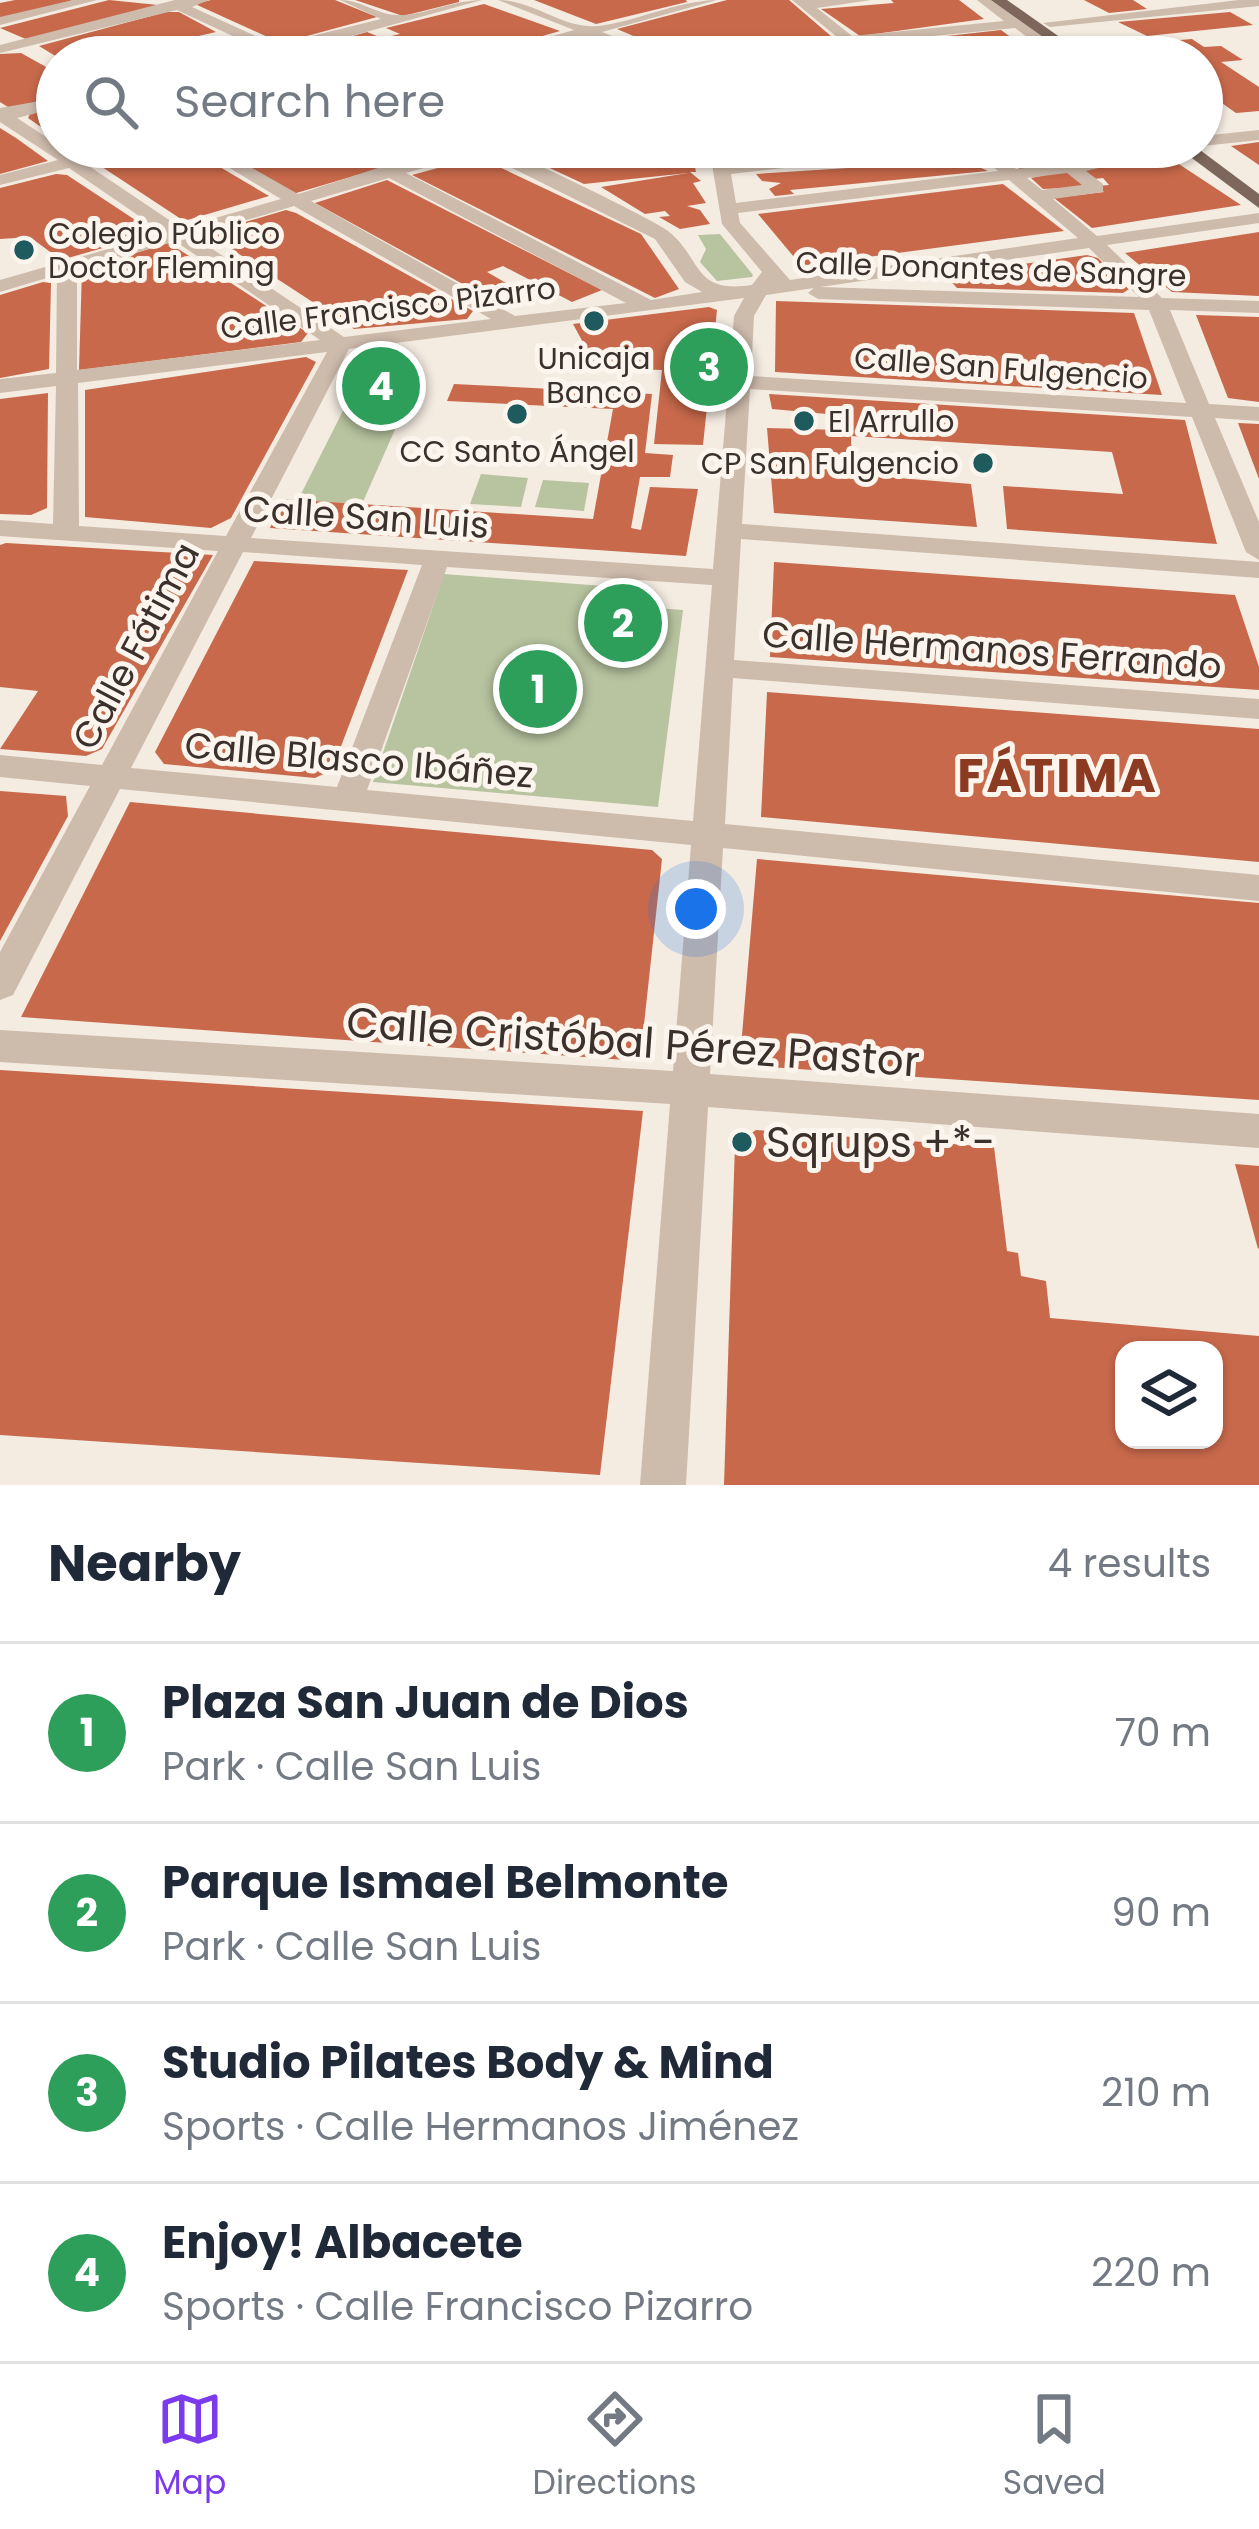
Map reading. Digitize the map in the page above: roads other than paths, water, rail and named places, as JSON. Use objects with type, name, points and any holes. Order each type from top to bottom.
[{"type":"main road","points":[[998,0],[1050,36]]},
{"type":"main road","points":[[1017,0],[1068,36]]},
{"type":"main road","points":[[1223,157],[1259,184]]},
{"type":"main road","points":[[1213,168],[1259,202]]},
{"type":"street","points":[[0,21],[90,0]]},
{"type":"street","points":[[51,36],[173,3],[202,0]]},
{"type":"street","points":[[347,0],[395,20]]},
{"type":"street","points":[[328,36],[475,0]]},
{"type":"street","points":[[505,0],[599,36]]},
{"type":"street","points":[[572,36],[710,0]]},
{"type":"street","points":[[802,3],[865,0]]},
{"type":"street","points":[[984,0],[1034,36]]},
{"type":"street","points":[[1049,23],[1259,2]]},
{"type":"street","points":[[173,3],[245,36]]},
{"type":"street","points":[[802,3],[844,36]]},
{"type":"street","points":[[891,36],[1018,24]]},
{"type":"street","points":[[0,32],[36,52]]},
{"type":"street","points":[[0,50],[36,40]]},
{"type":"street","points":[[1,116],[36,108]]},
{"type":"street","points":[[1,116],[36,138]]},
{"type":"street","points":[[1223,139],[1259,135]]},
{"type":"street","points":[[0,181],[50,168]]},
{"type":"street","points":[[82,168],[341,345]]},
{"type":"street","points":[[239,168],[512,323]]},
{"type":"street","points":[[0,286],[405,168]]},
{"type":"street","points":[[523,168],[662,235],[692,278],[755,290]]},
{"type":"street","points":[[663,1485],[739,382],[755,290],[745,241],[731,224],[728,209],[722,170],[735,168]]},
{"type":"street","points":[[1004,168],[1090,239],[1157,304],[1259,553]]},
{"type":"street","points":[[728,209],[1060,168]]},
{"type":"street","points":[[1038,196],[1097,188],[1071,168]]},
{"type":"street","points":[[391,172],[647,306]]},
{"type":"street","name":"Calle Francisco Pizarro","points":[[0,386],[755,290],[827,286],[1090,239],[1259,218]]},
{"type":"street","points":[[66,531],[68,266]]},
{"type":"street","name":"Calle Donantes de Sangre","points":[[755,290],[827,286],[1259,307]]},
{"type":"street","name":"Calle Fátima","points":[[0,985],[341,345]]},
{"type":"street","name":"Calle San Fulgencio","points":[[739,382],[1259,415]]},
{"type":"street","name":"Calle San Luis","points":[[0,528],[726,578]]},
{"type":"street","points":[[730,531],[1259,569]]},
{"type":"street","points":[[349,797],[437,559]]},
{"type":"street","name":"Calle Hermanos Ferrando","points":[[719,668],[1259,710]]},
{"type":"street","name":"Calle Blasco Ibáñez","points":[[0,766],[711,831],[1259,888]]},
{"type":"street","name":"Calle Cristóbal Pérez Pastor","points":[[0,1046],[692,1088],[1259,1131]]},
{"type":"place","name":"Colegio Público Doctor Fleming","points":[[24,250]]},
{"type":"place","name":"Unicaja Banco","points":[[594,321]]},
{"type":"place","name":"Studio Pilates Body & Mind","points":[[709,367]]},
{"type":"place","name":"Enjoy! Albacete","points":[[381,386]]},
{"type":"place","name":"CC Santo Ángel","points":[[517,414]]},
{"type":"place","name":"El Arrullo","points":[[804,421]]},
{"type":"place","name":"CP San Fulgencio","points":[[983,463]]},
{"type":"place","name":"Parque Ismael Belmonte","points":[[623,623]]},
{"type":"place","name":"Plaza San Juan de Dios","points":[[538,689]]},
{"type":"place","name":"Sqrups +*-","points":[[742,1142]]},
{"type":"district","name":"FÁTIMA","points":[[1058,775]]}]
